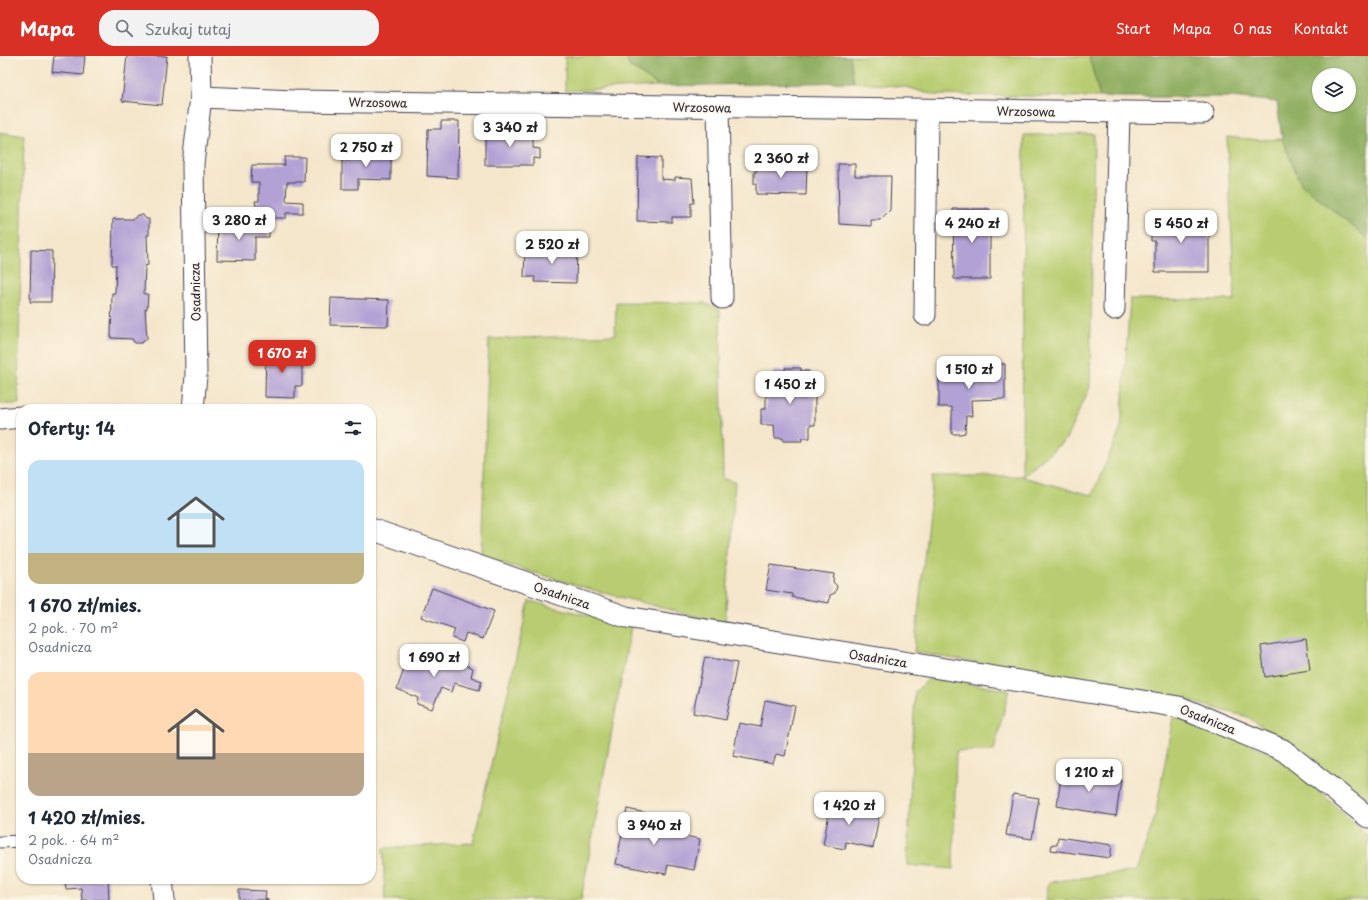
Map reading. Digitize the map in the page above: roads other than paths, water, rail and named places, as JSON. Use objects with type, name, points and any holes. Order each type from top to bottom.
[{"type":"street","name":"Osadnicza","points":[[193,404],[196,376],[193,164],[201,97],[200,56]]},
{"type":"street","name":"Wrzosowa","points":[[201,97],[295,101],[1203,113]]},
{"type":"street","points":[[718,107],[722,298]]},
{"type":"street","points":[[924,315],[927,110]]},
{"type":"street","points":[[1114,310],[1119,112]]},
{"type":"street","points":[[0,419],[16,417]]},
{"type":"street","name":"Osadnicza","points":[[376,531],[626,617],[1179,707],[1283,750],[1368,818]]},
{"type":"street","points":[[162,884],[164,900]]},
{"type":"lane","points":[[0,842],[16,841]]}]
